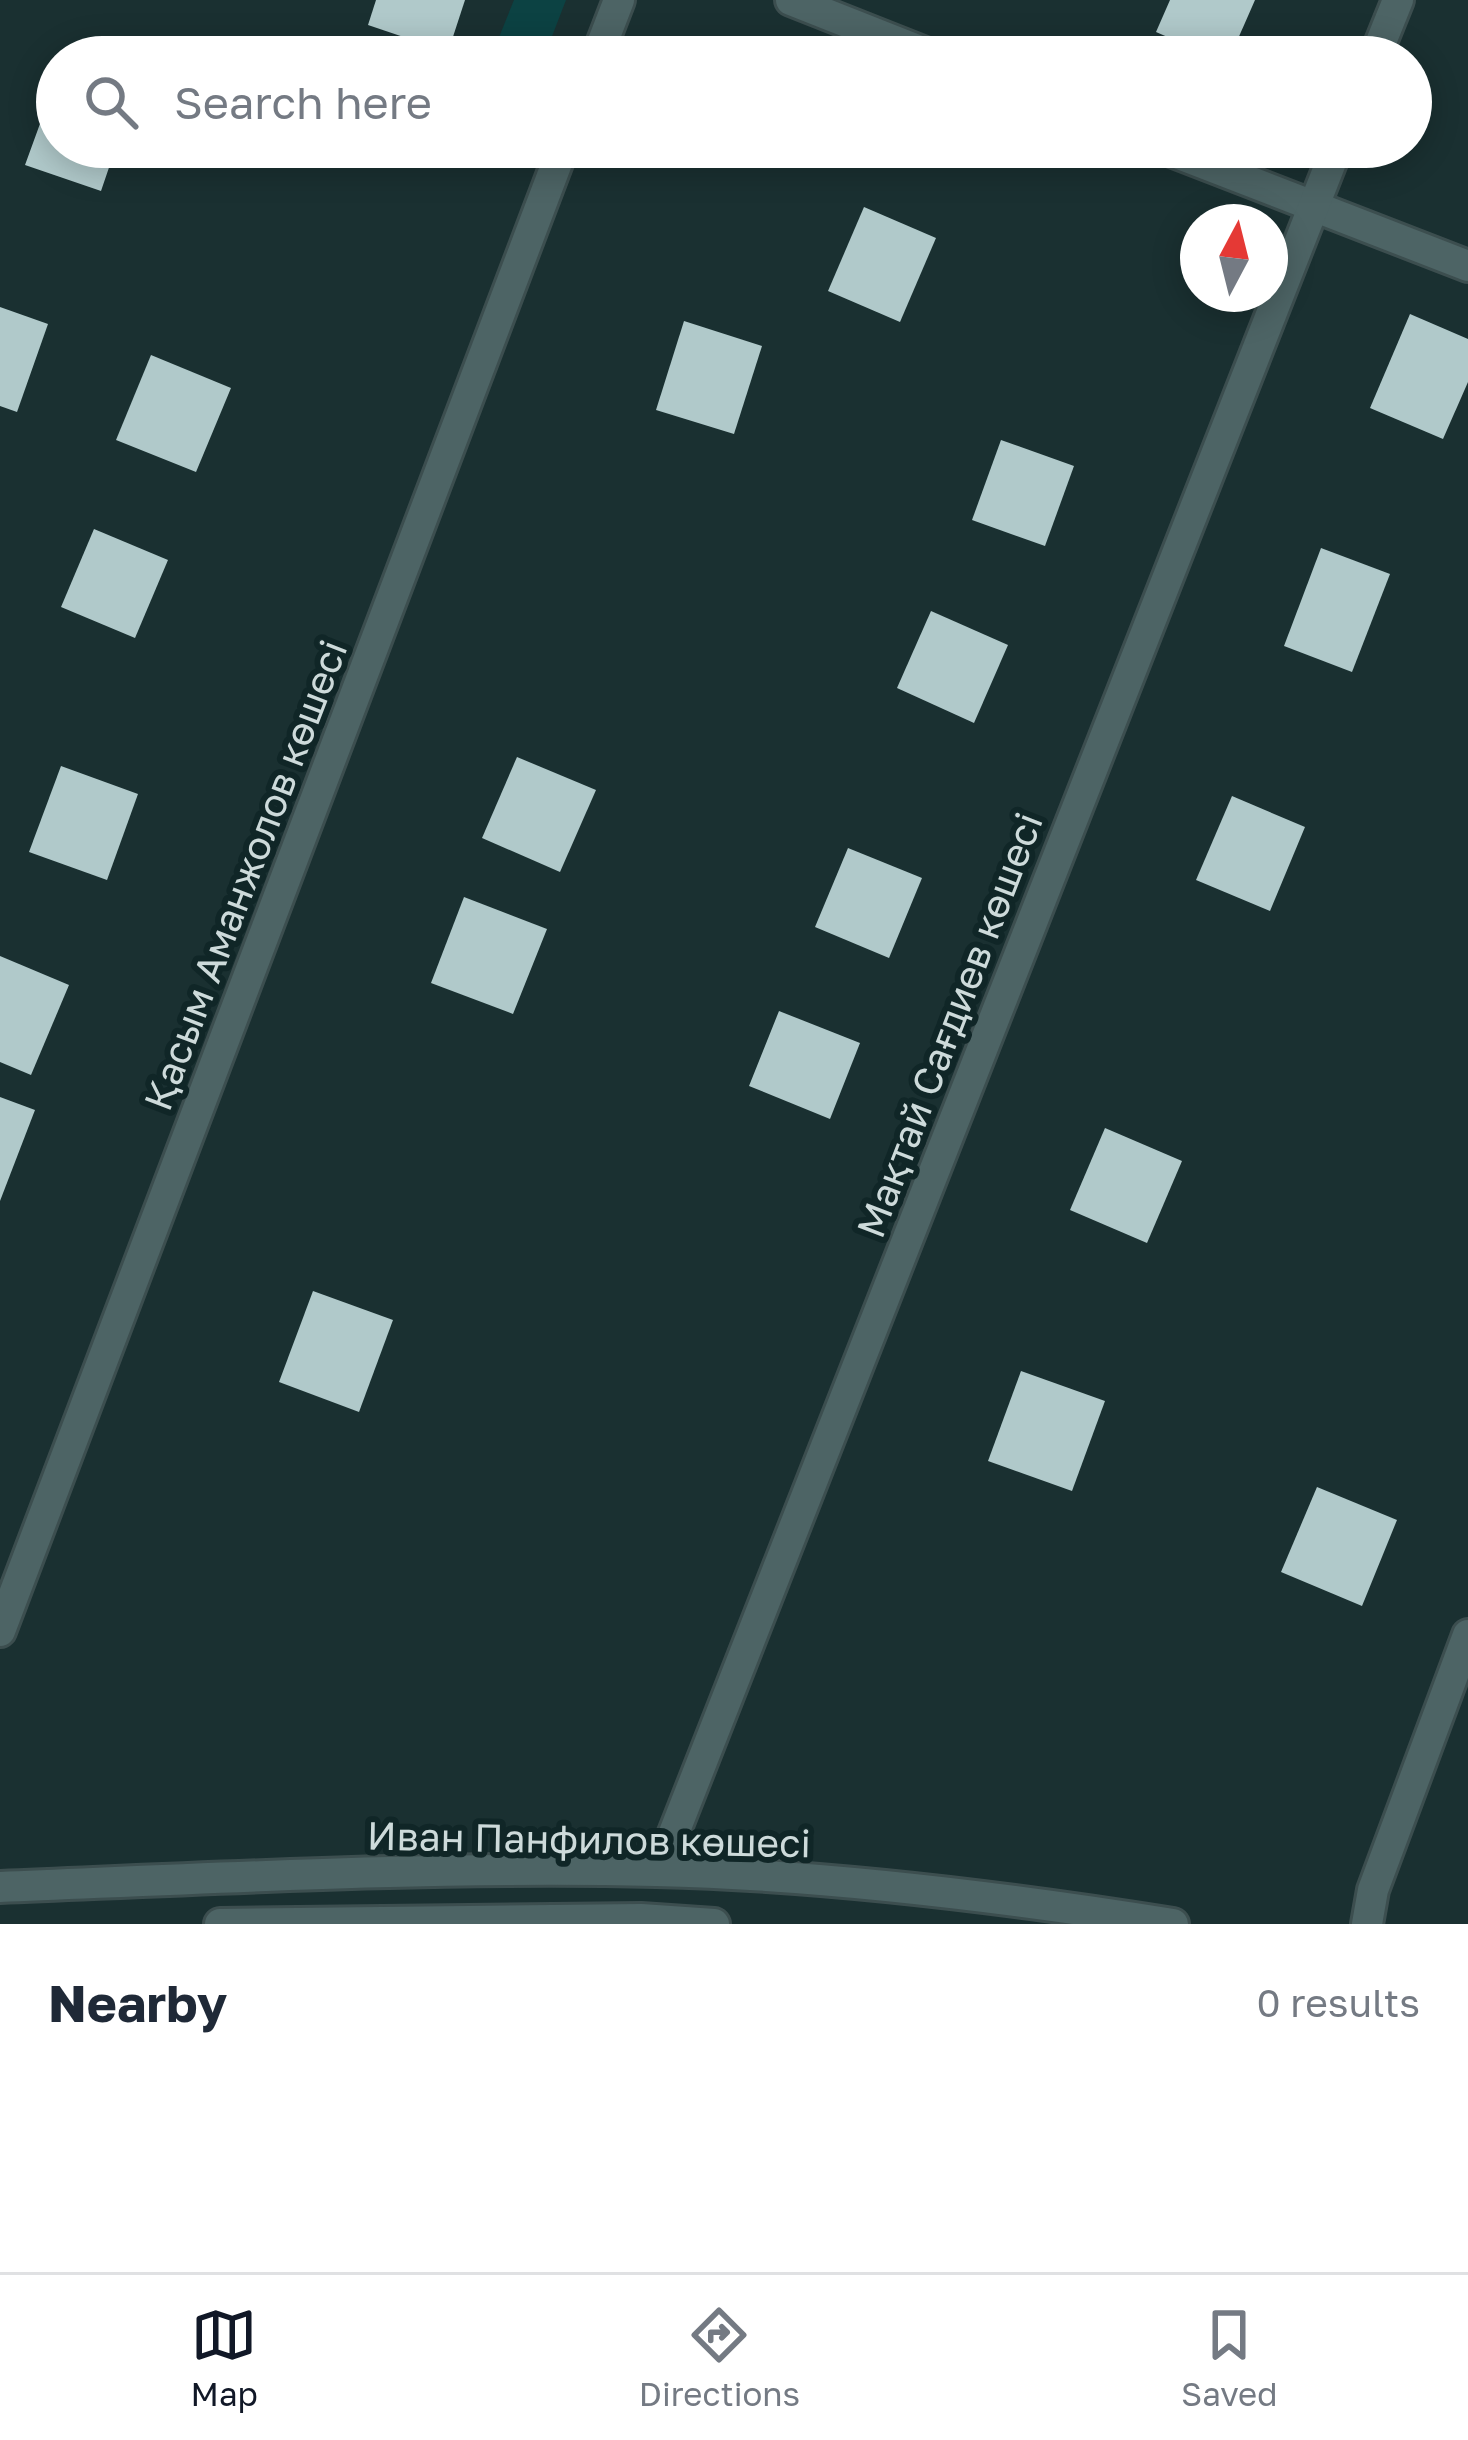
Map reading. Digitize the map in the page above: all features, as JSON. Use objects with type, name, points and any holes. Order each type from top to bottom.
[{"type":"street","points":[[605,36],[619,0]]},
{"type":"street","points":[[791,0],[881,36]]},
{"type":"street","points":[[1383,36],[1398,0]]},
{"type":"street","name":"Қасым Аманжолов көшесі","points":[[0,1631],[555,168]]},
{"type":"street","points":[[1214,168],[1468,266]]},
{"type":"street","name":"Мақтай Сағдиев көшесі","points":[[659,1871],[1328,168]]},
{"type":"street","points":[[1366,1924],[1373,1890],[1468,1635]]},
{"type":"street","name":"Иван Панфилов көшесі","points":[[0,1887],[337,1873],[659,1871],[863,1886],[1173,1924]]},
{"type":"street","name":"Иван Панфилов көшесі","points":[[220,1924],[641,1919],[714,1924]]},
{"type":"shaded area","points":[[514,0],[566,0],[552,36],[499,36]]},
{"type":"building","points":[[376,0],[465,0],[453,36],[401,36],[368,25]]},
{"type":"building","points":[[1170,0],[1255,0],[1239,36],[1156,32]]},
{"type":"building","points":[[36,135],[36,168],[109,168],[101,191],[25,165]]},
{"type":"building","points":[[864,207],[936,238],[900,322],[828,291]]},
{"type":"building","points":[[0,307],[48,324],[17,412],[0,406]]},
{"type":"building","points":[[1410,314],[1468,339],[1468,382],[1443,439],[1370,408]]},
{"type":"building","points":[[684,321],[762,346],[734,434],[656,410]]},
{"type":"building","points":[[151,355],[231,388],[196,472],[116,440]]},
{"type":"building","points":[[1001,440],[1074,466],[1045,546],[972,520]]},
{"type":"building","points":[[94,529],[168,560],[135,638],[61,607]]},
{"type":"building","points":[[1321,548],[1390,574],[1352,672],[1284,646]]},
{"type":"building","points":[[931,611],[1008,645],[974,723],[897,688]]},
{"type":"building","points":[[517,757],[596,790],[560,872],[482,838]]},
{"type":"building","points":[[61,766],[138,794],[107,880],[29,852]]},
{"type":"building","points":[[1232,796],[1305,827],[1270,911],[1196,880]]},
{"type":"building","points":[[848,848],[922,878],[889,958],[815,927]]},
{"type":"building","points":[[464,897],[547,929],[513,1014],[431,983]]},
{"type":"building","points":[[0,956],[69,985],[31,1075],[0,1062]]},
{"type":"building","points":[[779,1011],[860,1043],[830,1119],[749,1086]]},
{"type":"building","points":[[0,1097],[35,1110],[0,1201]]},
{"type":"building","points":[[1105,1128],[1182,1161],[1147,1243],[1070,1210]]},
{"type":"building","points":[[313,1291],[393,1320],[359,1412],[279,1382]]},
{"type":"building","points":[[1021,1371],[1105,1401],[1072,1491],[988,1461]]},
{"type":"building","points":[[1317,1487],[1397,1520],[1362,1606],[1281,1572]]}]
